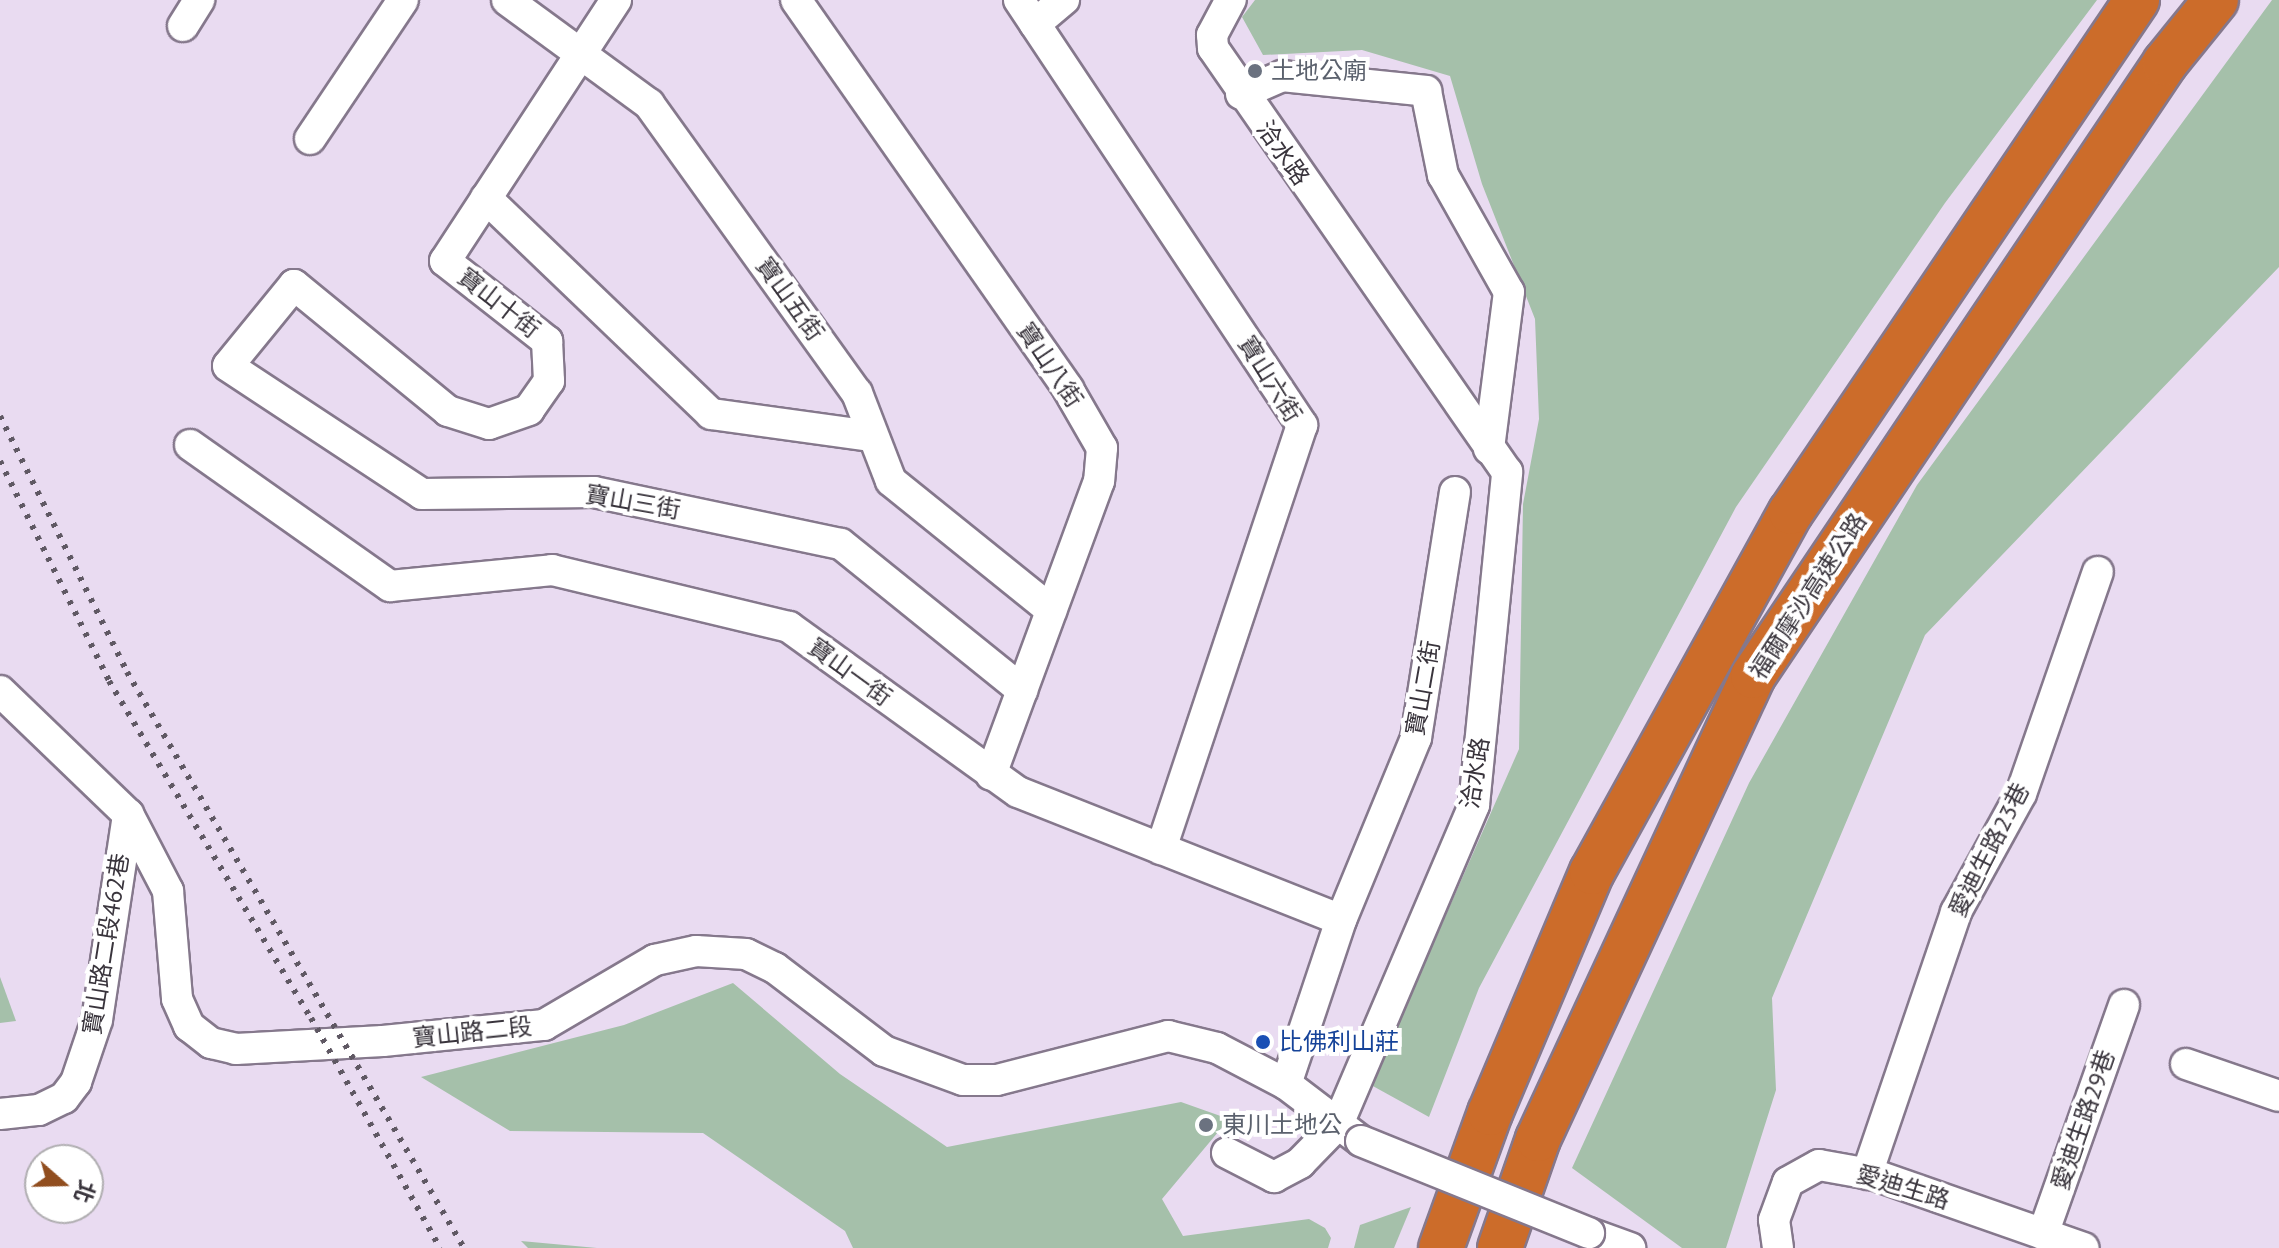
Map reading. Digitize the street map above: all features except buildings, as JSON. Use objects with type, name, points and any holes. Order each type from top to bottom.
[{"type":"highway","name":"福爾摩沙高速公路","points":[[1441,1248],[1490,1113],[1592,872],[1791,512],[2137,0]]},
{"type":"highway","name":"福爾摩沙高速公路","points":[[1500,1248],[1538,1139],[1753,676],[2165,63],[2216,0]]},
{"type":"street","points":[[183,26],[199,0]]},
{"type":"street","points":[[310,139],[403,0]]},
{"type":"street","name":"寶山五街","points":[[507,0],[649,104],[857,393],[891,481],[1051,610]]},
{"type":"street","name":"寶山十街","points":[[228,366],[294,285],[448,411],[489,424],[529,410],[549,381],[547,341],[445,261],[616,0]]},
{"type":"street","name":"寶山八街","points":[[796,0],[1068,389],[1102,448],[1099,481],[991,775]]},
{"type":"street","points":[[1027,12],[1064,0]]},
{"type":"street","name":"洽水路","points":[[1231,0],[1212,35],[1213,48],[1241,94],[1507,472],[1474,805],[1349,1133]]},
{"type":"street","name":"寶山六街","points":[[1027,12],[1302,425],[1161,849]]},
{"type":"street","name":"洽水路","points":[[1241,94],[1282,76],[1426,91],[1443,175],[1509,292],[1489,449]]},
{"type":"street","points":[[486,198],[711,414],[872,436]]},
{"type":"street","name":"寶山三街","points":[[228,366],[422,494],[594,492],[841,544],[1022,690]]},
{"type":"street","name":"寶山一街","points":[[190,445],[390,586],[552,570],[789,627],[1018,792],[1341,920]]},
{"type":"street","name":"寶山二街","points":[[1341,920],[1416,738],[1455,492]]},
{"type":"street","name":"愛迪生路23巷","points":[[1867,1174],[1956,912],[2021,794],[2098,572]]},
{"type":"street","name":"寶山路二段","points":[[0,691],[128,814],[168,891],[177,999],[189,1026],[211,1043],[236,1049],[383,1041],[544,1025],[655,960],[696,951],[746,954],[775,968],[884,1051],[963,1080],[997,1080],[1168,1036],[1217,1048],[1286,1084],[1349,1133],[1630,1248]]},
{"type":"street","name":"寶山路二段462巷","points":[[0,1114],[39,1110],[64,1098],[76,1082],[97,1020],[128,814]]},
{"type":"street","points":[[1286,1084],[1341,920]]},
{"type":"street","name":"愛迪生路29巷","points":[[2043,1234],[2124,1005]]},
{"type":"street","points":[[2186,1064],[2279,1096]]},
{"type":"street","points":[[1227,1153],[1274,1177],[1349,1133]]},
{"type":"street","name":"愛迪生路","points":[[1778,1248],[1774,1220],[1788,1182],[1819,1165],[1867,1174],[2084,1248]]},
{"type":"green space","points":[[1255,0],[2097,0],[1945,203],[1736,507],[1479,988],[1429,1117],[1371,1085],[1519,749],[1523,504],[1539,419],[1535,319],[1482,184],[1450,76],[1362,50],[1263,55],[1242,17]]},
{"type":"green space","points":[[2272,0],[2279,0],[2279,267],[1925,635],[1772,998],[1776,1090],[1726,1248],[1682,1248],[1572,1168],[1749,783],[1917,485]]},
{"type":"green space","points":[[0,977],[16,1021],[0,1023]]},
{"type":"green space","points":[[733,983],[840,1074],[947,1147],[1181,1102],[1229,1119],[1162,1199],[1183,1236],[1309,1219],[1325,1228],[1331,1238],[1328,1248],[853,1248],[845,1231],[703,1133],[510,1131],[421,1077],[624,1025]]},
{"type":"green space","points":[[1411,1207],[1394,1248],[1354,1248],[1360,1225]]},
{"type":"green space","points":[[521,1241],[597,1248],[528,1248]]},
{"type":"railway","points":[[0,416],[127,672],[464,1248]]},
{"type":"railway","points":[[0,461],[109,681],[311,1018],[440,1248]]},
{"type":"place","name":"土地公廟","points":[[1255,71]]},
{"type":"place","name":"比佛利山莊","points":[[1263,1042]]},
{"type":"place","name":"東川土地公","points":[[1206,1125]]}]
